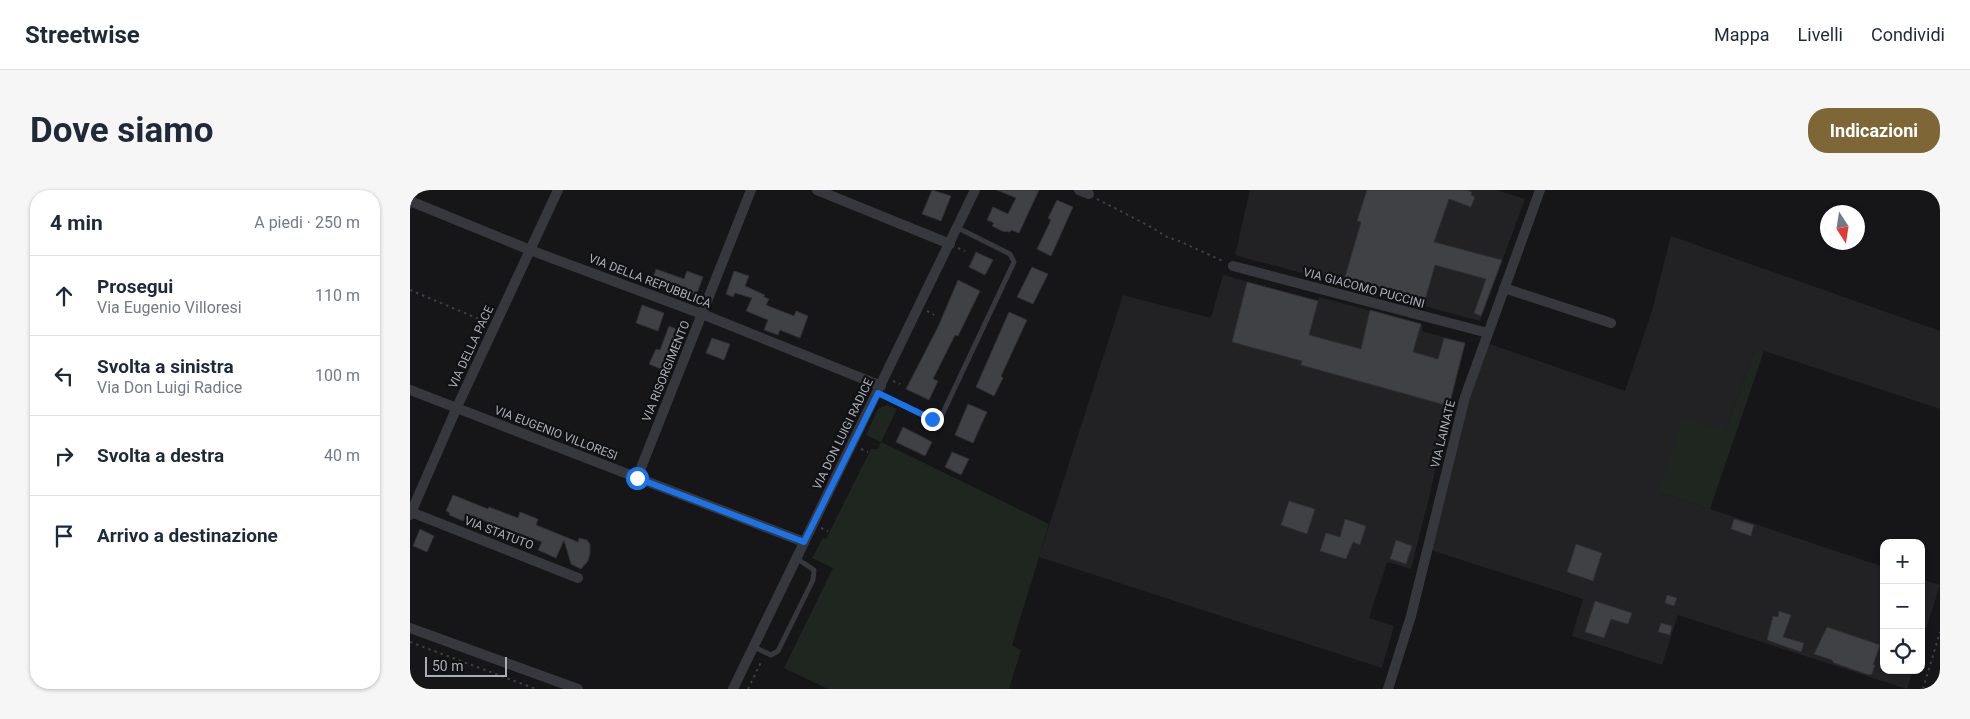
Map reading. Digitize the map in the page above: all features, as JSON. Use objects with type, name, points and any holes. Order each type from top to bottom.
[{"type":"street","name":"VIA DELLA PACE","points":[[411,513],[457,407],[558,190]]},
{"type":"street","name":"VIA RISORGIMENTO","points":[[637,478],[751,190]]},
{"type":"street","points":[[816,190],[950,244]]},
{"type":"street","name":"VIA DON LUIGI RADICE","points":[[733,689],[975,190]]},
{"type":"street","points":[[1079,190],[1089,194]]},
{"type":"street","name":"VIA LAINATE","points":[[1388,689],[1411,616],[1465,397],[1540,190]]},
{"type":"street","name":"VIA DELLA REPUBBLICA","points":[[410,201],[530,250],[702,314],[879,390]]},
{"type":"street","name":"VIA GIACOMO PUCCINI","points":[[1233,266],[1488,333]]},
{"type":"street","points":[[1504,288],[1611,323]]},
{"type":"street","name":"VIA EUGENIO VILLORESI","points":[[410,390],[804,542]]},
{"type":"street","name":"VIA STATUTO","points":[[411,513],[578,578]]},
{"type":"street","points":[[410,628],[578,689]]},
{"type":"lane","points":[[879,390],[928,418],[941,417],[1014,262],[1010,254],[958,228]]},
{"type":"lane","points":[[753,647],[771,655],[778,651],[813,580],[814,570],[796,558]]},
{"type":"path","points":[[1089,194],[1166,237],[1179,240],[1233,266]]},
{"type":"path","points":[[410,290],[495,326]]},
{"type":"path","points":[[1923,689],[1940,632]]},
{"type":"path","points":[[410,642],[536,689]]},
{"type":"path","points":[[748,689],[763,658]]},
{"type":"shaded area","points":[[1250,190],[1497,190],[1525,199],[1480,321],[1235,255]]},
{"type":"shaded area","points":[[1671,236],[1940,331],[1940,409],[1755,348],[1726,431],[1659,492],[1880,566],[1880,674],[1912,674],[1907,689],[1678,615],[1662,665],[1572,636],[1583,599],[1431,550],[1468,398],[1487,343],[1625,391],[1651,314]]},
{"type":"shaded area","points":[[1223,275],[1318,301],[1319,297],[1423,325],[1422,331],[1465,343],[1411,569],[1387,562],[1369,618],[1394,626],[1382,668],[1039,557],[1123,295],[1211,318]]},
{"type":"shaded area","points":[[1755,348],[1764,351],[1710,509],[1659,492],[1683,418],[1726,431]]},
{"type":"shaded area","points":[[887,405],[897,409],[881,442],[866,435],[878,409]]},
{"type":"shaded area","points":[[881,442],[1049,524],[1012,645],[1021,650],[1009,689],[828,689],[784,668],[833,568],[812,558],[823,538],[826,539],[871,449],[878,449]]},
{"type":"shaded area","points":[[1925,580],[1940,585],[1925,632]]},
{"type":"building","points":[[932,190],[951,196],[941,221],[922,214]]},
{"type":"building","points":[[997,190],[1039,190],[1019,233],[1011,230],[1010,232],[1002,231],[992,226],[994,223],[987,220],[993,207],[1008,214],[1016,198]]},
{"type":"building","points":[[1367,190],[1467,190],[1472,192],[1471,195],[1475,197],[1471,207],[1449,199],[1434,242],[1502,260],[1481,316],[1474,313],[1486,279],[1435,265],[1425,300],[1345,277],[1361,222],[1357,221]]},
{"type":"building","points":[[1057,200],[1073,207],[1051,256],[1037,249],[1051,220],[1048,218]]},
{"type":"building","points":[[976,252],[993,260],[985,275],[969,267]]},
{"type":"building","points":[[1032,267],[1048,274],[1033,304],[1017,297]]},
{"type":"building","points":[[656,269],[684,279],[687,271],[703,277],[696,296],[669,285],[667,290],[651,284]]},
{"type":"building","points":[[734,271],[749,276],[745,286],[765,295],[764,297],[769,299],[766,305],[794,316],[796,311],[808,316],[800,338],[780,330],[778,335],[764,330],[768,320],[746,311],[752,298],[735,293],[733,297],[726,294]]},
{"type":"building","points":[[958,280],[980,291],[958,336],[955,335],[933,379],[938,381],[929,400],[906,389],[938,327]]},
{"type":"building","points":[[1247,282],[1318,301],[1309,335],[1361,349],[1370,310],[1421,324],[1413,352],[1438,359],[1444,338],[1465,343],[1449,406],[1301,365],[1302,361],[1232,342]]},
{"type":"building","points":[[642,305],[664,313],[658,331],[636,323]]},
{"type":"building","points":[[1009,312],[1027,320],[1001,376],[1003,378],[994,396],[976,387]]},
{"type":"building","points":[[669,326],[683,332],[677,346],[674,345],[663,370],[649,364],[656,349],[660,350]]},
{"type":"building","points":[[712,338],[730,344],[724,360],[706,353]]},
{"type":"building","points":[[968,404],[987,412],[973,443],[955,435]]},
{"type":"building","points":[[903,427],[932,442],[925,456],[896,442]]},
{"type":"building","points":[[952,452],[969,459],[961,475],[945,467]]},
{"type":"building","points":[[453,495],[488,509],[489,507],[518,518],[520,512],[538,519],[536,525],[578,542],[579,538],[587,540],[590,544],[588,561],[581,569],[571,564],[564,540],[556,558],[538,550],[542,542],[469,515],[467,520],[464,519],[463,521],[449,515],[450,513],[446,511]]},
{"type":"building","points":[[1289,501],[1315,509],[1307,534],[1281,525]]},
{"type":"building","points":[[1345,519],[1366,526],[1360,545],[1353,542],[1346,559],[1320,551],[1326,533],[1340,537]]},
{"type":"building","points":[[1734,519],[1754,525],[1751,536],[1731,529]]},
{"type":"building","points":[[420,529],[434,536],[427,552],[413,546]]},
{"type":"building","points":[[1396,540],[1412,546],[1406,564],[1390,559]]},
{"type":"building","points":[[1576,544],[1602,553],[1593,581],[1567,572]]},
{"type":"building","points":[[1667,595],[1677,598],[1674,606],[1665,603]]},
{"type":"building","points":[[1595,601],[1632,613],[1628,624],[1611,619],[1604,638],[1585,632]]},
{"type":"building","points":[[1779,611],[1791,615],[1783,637],[1804,643],[1801,652],[1767,640],[1773,616],[1778,617]]},
{"type":"building","points":[[1661,623],[1672,626],[1670,635],[1658,632]]},
{"type":"building","points":[[1827,627],[1880,645],[1872,674],[1869,675],[1814,654]]},
{"type":"route","points":[[637,478],[804,542],[878,393],[932,419]]}]
